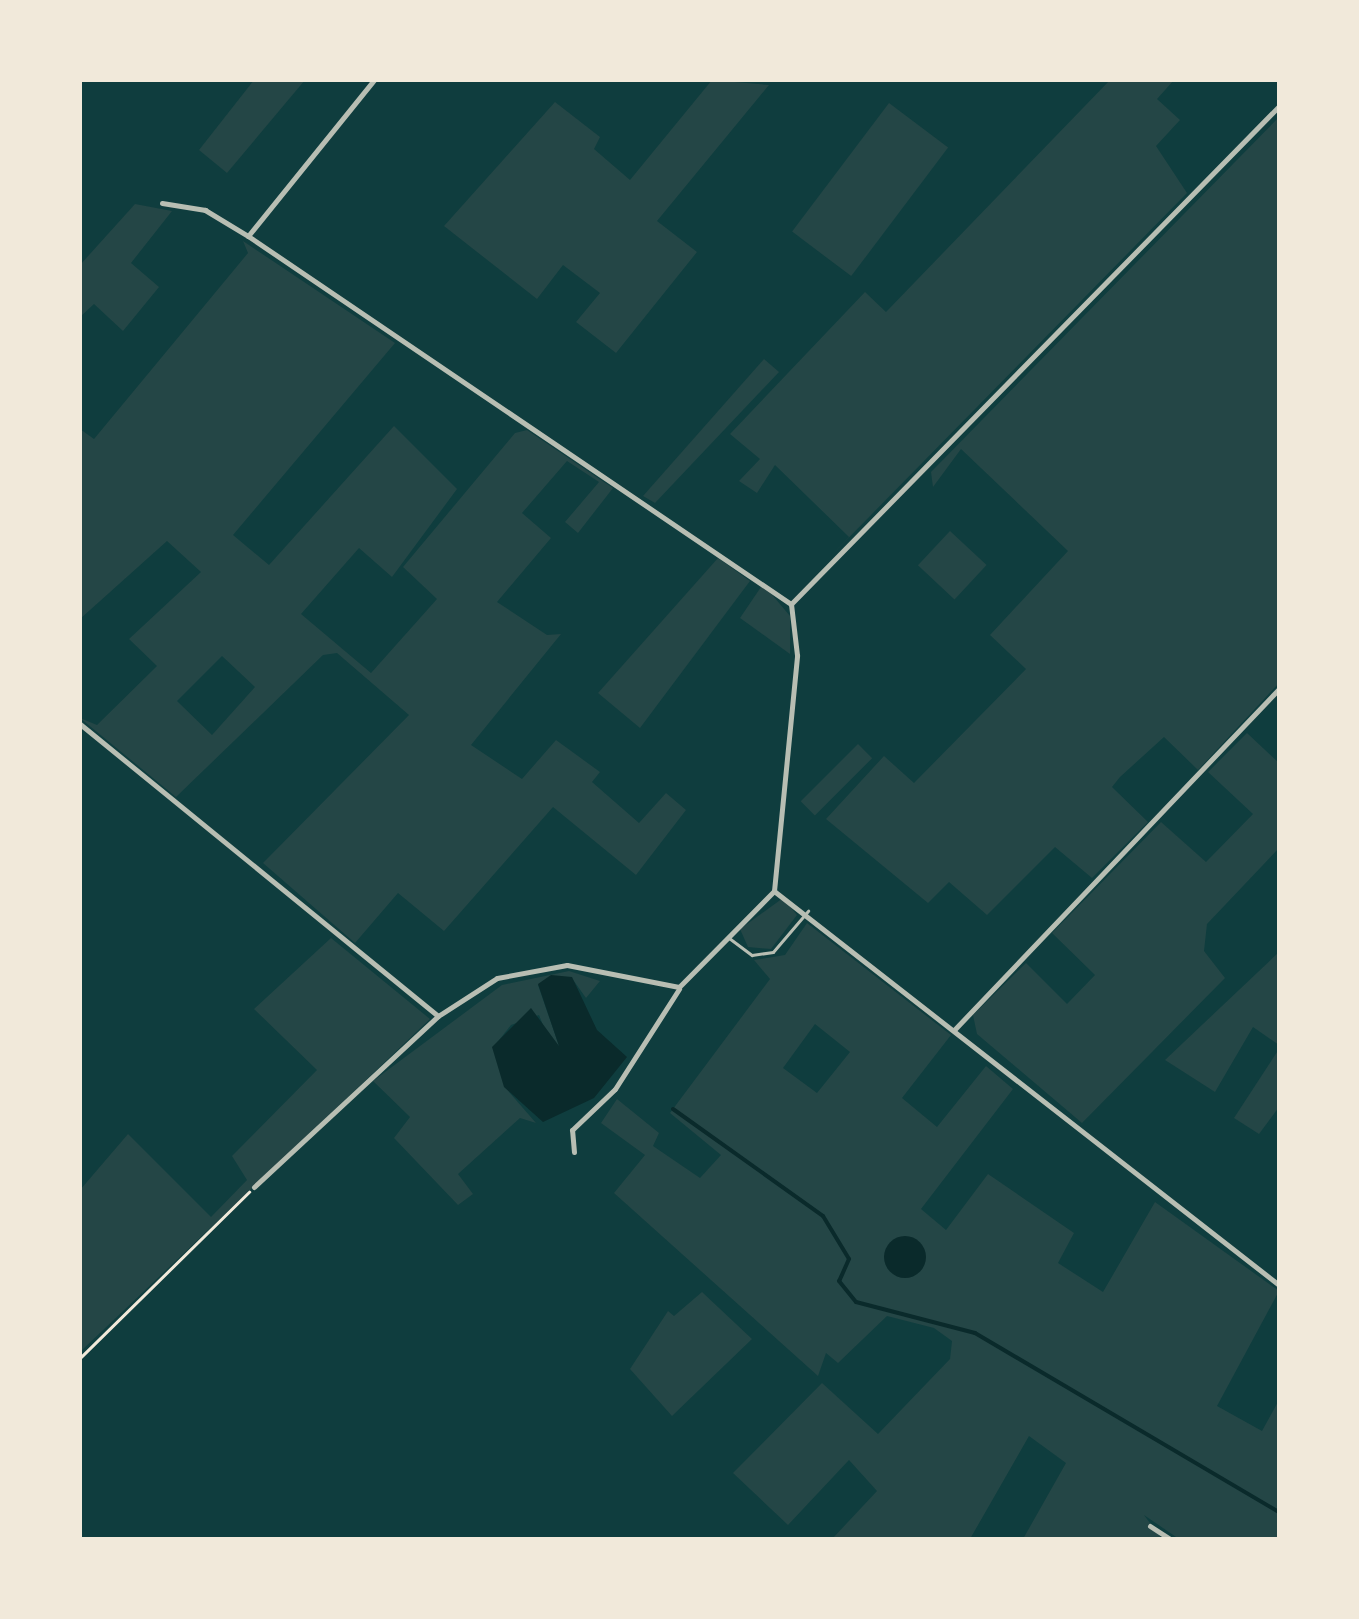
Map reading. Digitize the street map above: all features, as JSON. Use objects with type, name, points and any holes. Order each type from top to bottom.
[{"type":"street","points":[[248,236],[374,80]]},
{"type":"street","points":[[791,604],[1279,106]]},
{"type":"street","points":[[162,203],[206,210],[248,236],[791,604],[797,654],[774,891],[679,987],[615,1089],[572,1130],[574,1152]]},
{"type":"street","points":[[954,1030],[1279,689]]},
{"type":"street","points":[[80,724],[438,1016]]},
{"type":"street","points":[[774,891],[808,911],[1279,1285]]},
{"type":"street","points":[[254,1187],[438,1016],[532,966],[679,987]]},
{"type":"street","points":[[1150,1526],[1170,1539]]},
{"type":"lane","points":[[727,936],[763,955],[808,911]]},
{"type":"path","points":[[80,1358],[254,1187]]},
{"type":"shaded area","points":[[254,80],[305,80],[227,173],[199,150]]},
{"type":"shaded area","points":[[712,80],[769,85],[657,221],[697,252],[616,353],[576,322],[600,293],[563,265],[537,299],[444,226],[555,102],[600,137],[594,149],[630,180]]},
{"type":"shaded area","points":[[1110,80],[1174,80],[1157,99],[1180,120],[1156,146],[1187,193],[819,568],[849,537],[775,465],[757,493],[739,481],[760,459],[730,434],[865,292],[886,312]]},
{"type":"shaded area","points":[[889,103],[948,148],[851,276],[792,232]]},
{"type":"shaded area","points":[[1279,117],[1279,683],[1198,770],[1164,737],[1120,777],[1112,787],[1148,822],[1092,878],[1055,847],[987,915],[949,882],[928,903],[826,819],[884,756],[914,783],[1026,669],[990,635],[1068,551],[961,449],[933,487],[931,472]]},
{"type":"shaded area","points":[[135,204],[172,211],[131,263],[159,287],[123,331],[94,304],[80,317],[80,265]]},
{"type":"shaded area","points":[[243,241],[395,343],[233,535],[269,565],[394,426],[457,489],[392,577],[359,548],[301,614],[371,673],[437,599],[403,567],[515,433],[527,430],[613,488],[578,533],[565,522],[599,482],[567,461],[522,513],[551,538],[497,602],[547,635],[561,634],[471,745],[522,779],[556,740],[600,772],[592,782],[639,823],[666,793],[686,810],[636,875],[553,807],[444,931],[398,893],[355,943],[263,863],[409,715],[337,653],[323,655],[176,797],[80,718],[97,725],[157,666],[129,639],[201,572],[167,541],[80,619],[80,429],[94,439],[248,253]],"holes":[[[222,656],[255,687],[212,735],[177,701]]]},
{"type":"shaded area","points":[[764,359],[779,372],[655,503],[643,496]]},
{"type":"shaded area","points":[[950,531],[987,565],[955,599],[918,565]]},
{"type":"shaded area","points":[[718,558],[750,581],[640,728],[598,693]]},
{"type":"shaded area","points":[[763,584],[790,616],[790,654],[740,618]]},
{"type":"shaded area","points":[[1247,733],[1279,763],[1279,848],[1207,924],[1204,951],[1225,978],[1082,1123],[977,1034],[973,1015],[1026,963],[1067,1004],[1095,975],[1052,933],[1161,822],[1206,862],[1253,814],[1208,772]]},
{"type":"shaded area","points":[[858,744],[872,758],[815,815],[801,801]]},
{"type":"shaded area","points":[[783,898],[797,915],[771,949],[748,947],[740,929]]},
{"type":"shaded area","points":[[807,923],[951,1035],[902,1098],[937,1127],[986,1066],[1013,1089],[921,1209],[946,1230],[988,1174],[1074,1233],[1058,1263],[1103,1292],[1155,1202],[1279,1291],[1217,1406],[1262,1431],[1279,1400],[1279,1539],[1179,1539],[1144,1515],[1162,1539],[1023,1539],[1066,1463],[1029,1436],[970,1539],[832,1539],[877,1491],[849,1460],[788,1525],[733,1473],[822,1383],[878,1434],[950,1359],[952,1341],[934,1328],[887,1316],[838,1363],[826,1353],[818,1376],[614,1193],[645,1155],[601,1123],[617,1099],[659,1133],[653,1146],[700,1178],[721,1155],[670,1113],[770,979],[754,960],[785,955]],"holes":[[[815,1024],[850,1052],[817,1093],[783,1068]]]},
{"type":"shaded area","points":[[331,938],[430,1019],[80,1352],[80,1190],[128,1134],[211,1217],[247,1180],[232,1156],[317,1070],[254,1009]]},
{"type":"shaded area","points":[[1279,952],[1279,1045],[1253,1027],[1215,1092],[1165,1060]]},
{"type":"shaded area","points":[[569,971],[600,981],[586,998],[571,977],[538,985],[559,1046],[552,1048],[539,1015],[511,1025],[496,1044],[509,1092],[536,1123],[520,1118],[458,1174],[473,1194],[458,1205],[394,1138],[410,1117],[373,1081],[502,985]]},
{"type":"shaded area","points":[[551,975],[572,977],[597,1030],[627,1057],[594,1098],[543,1122],[504,1087],[492,1047],[531,1008],[559,1046],[538,984]]},
{"type":"shaded area","points":[[1279,1049],[1279,1107],[1259,1134],[1234,1118]]},
{"type":"shaded area","points":[[905,1236],[920,1242],[926,1257],[920,1272],[905,1278],[890,1272],[884,1257],[890,1242]]},
{"type":"shaded area","points":[[702,1292],[752,1339],[672,1416],[630,1369],[668,1311],[674,1316]]},
{"type":"waterway","points":[[673,1109],[823,1216],[849,1259],[839,1281],[856,1302],[975,1333],[1279,1512]]}]
